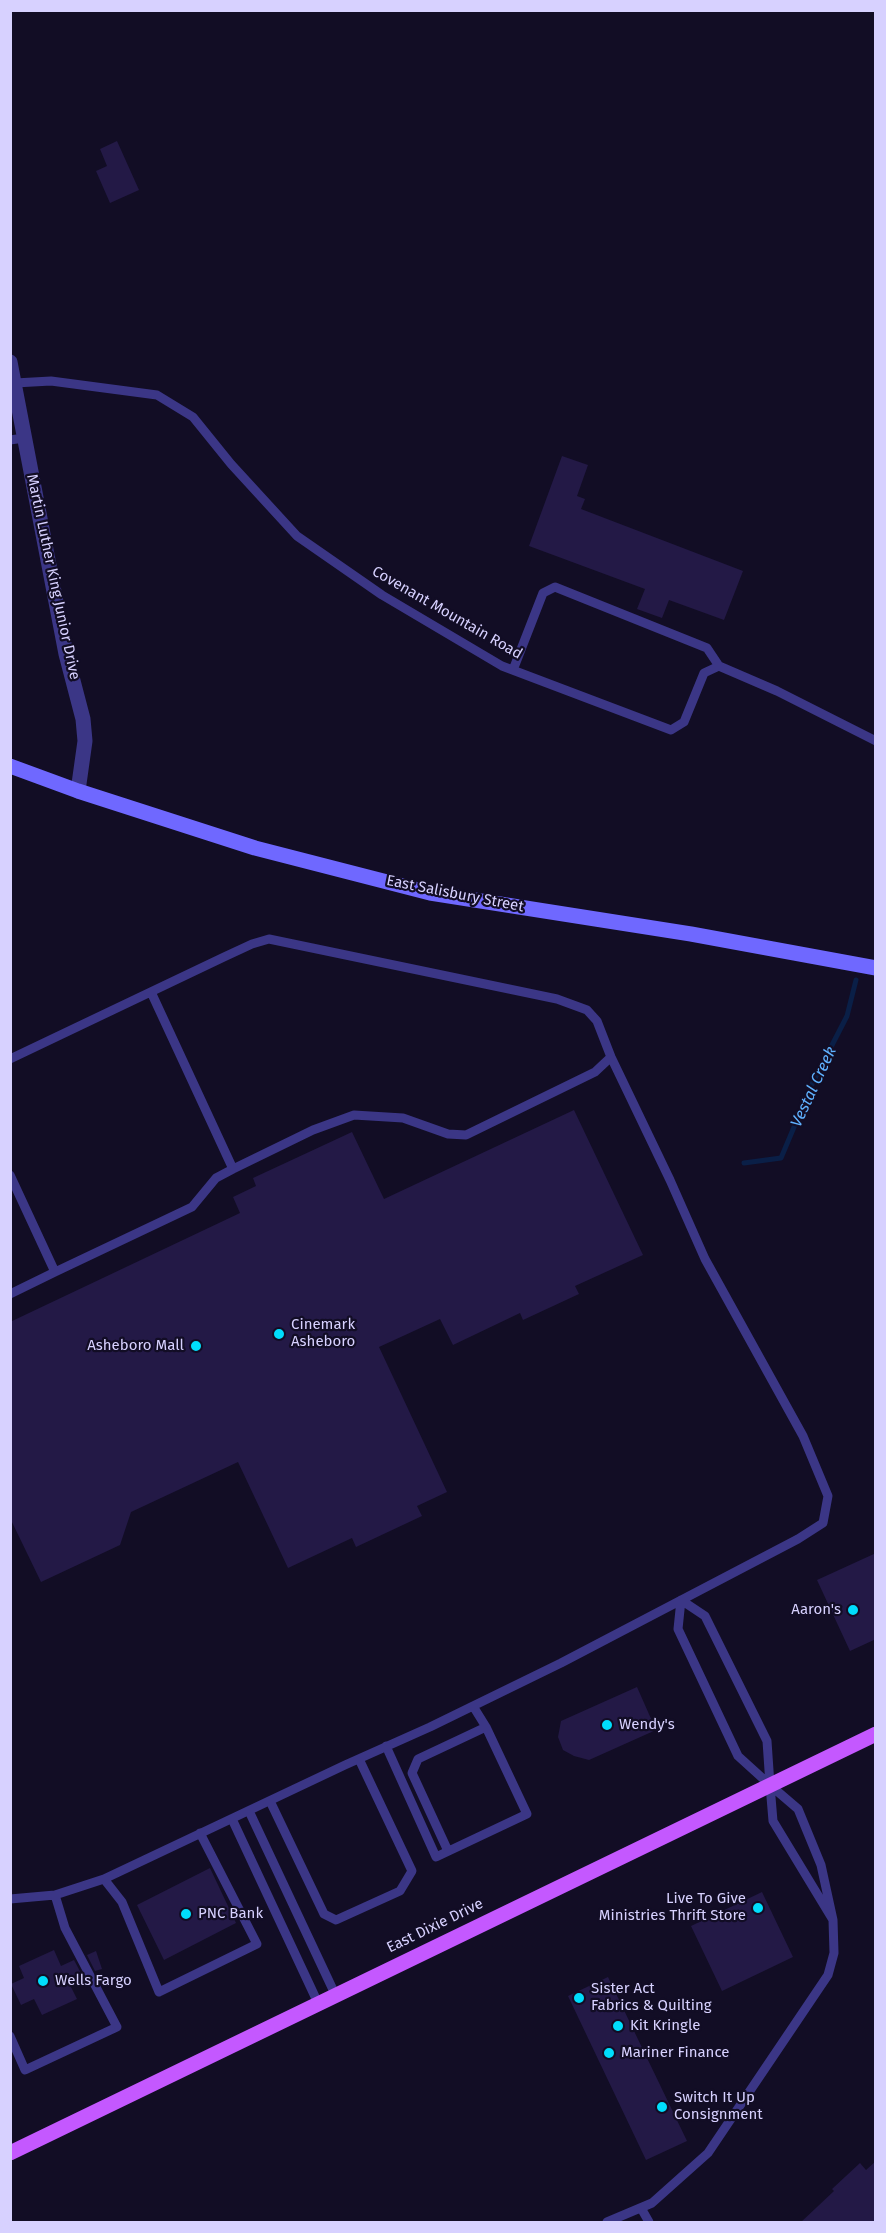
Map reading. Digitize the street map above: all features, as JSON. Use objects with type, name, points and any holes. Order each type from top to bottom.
[{"type":"main road","name":"East Salisbury Street","points":[[10,766],[78,791],[255,848],[430,893],[691,934],[876,968]]},
{"type":"main road","name":"East Dixie Drive","points":[[10,2153],[876,1734]]},
{"type":"street","name":"Martin Luther King Junior Drive","points":[[10,362],[15,383],[17,439],[66,654],[83,718],[85,741],[78,791]]},
{"type":"lane","name":"Covenant Mountain Road","points":[[15,383],[51,381],[157,395],[193,417],[231,464],[297,536],[382,595],[502,666],[671,729],[684,722],[704,673],[719,666]]},
{"type":"lane","points":[[513,670],[543,593],[555,587],[707,648],[719,666],[777,691],[876,741]]},
{"type":"lane","points":[[10,1059],[263,940],[277,939],[570,1002],[587,1010],[597,1022],[705,1259],[803,1436],[828,1496],[823,1523],[798,1539],[473,1706],[104,1879],[55,1895],[10,1899]]},
{"type":"lane","points":[[151,992],[233,1169]]},
{"type":"lane","points":[[10,1294],[192,1207],[216,1178],[313,1130],[354,1115],[403,1118],[448,1134],[466,1134],[595,1072],[611,1057]]},
{"type":"lane","points":[[10,1175],[55,1272]]},
{"type":"lane","points":[[681,1600],[705,1616],[763,1732],[767,1741],[773,1821],[833,1920]]},
{"type":"lane","points":[[606,2223],[652,2203],[708,2153],[828,1975],[834,1953],[833,1920],[821,1866],[798,1809],[738,1756],[678,1629],[681,1600]]},
{"type":"lane","points":[[386,1746],[436,1857],[527,1814],[486,1727],[473,1706]]},
{"type":"lane","points":[[448,1851],[412,1773],[418,1759],[486,1727]]},
{"type":"lane","points":[[270,1801],[324,1914],[336,1920],[400,1891],[412,1871],[359,1759]]},
{"type":"lane","points":[[249,1811],[335,1994]]},
{"type":"lane","points":[[232,1819],[318,2002]]},
{"type":"lane","points":[[104,1879],[122,1902],[159,1992],[257,1944],[200,1833]]},
{"type":"lane","points":[[10,2036],[25,2070],[117,2026],[65,1928],[55,1895]]},
{"type":"lane","points":[[641,2208],[649,2223]]},
{"type":"building","points":[[117,141],[139,190],[110,203],[96,171],[107,166],[100,149]]},
{"type":"building","points":[[562,456],[588,465],[577,496],[585,499],[581,509],[743,571],[724,620],[669,600],[662,618],[637,609],[645,589],[529,546]]},
{"type":"building","name":"Asheboro Mall","points":[[574,1110],[643,1255],[575,1286],[579,1294],[523,1320],[520,1313],[453,1345],[440,1319],[379,1347],[447,1492],[417,1506],[422,1516],[356,1547],[352,1538],[288,1568],[238,1462],[131,1512],[120,1545],[41,1582],[10,1518],[10,1322],[240,1213],[233,1197],[256,1186],[253,1178],[352,1132],[384,1199]]},
{"type":"building","name":"Aaron's","points":[[876,1553],[876,1639],[850,1651],[817,1580]]},
{"type":"building","name":"Wendy's","points":[[637,1687],[656,1730],[589,1760],[563,1750],[558,1737],[561,1721]]},
{"type":"building","name":"PNC Bank","points":[[210,1868],[236,1923],[164,1960],[137,1905]]},
{"type":"building","points":[[762,1892],[793,1957],[722,1991],[691,1926]]},
{"type":"building","name":"Wells Fargo","points":[[54,1950],[61,1966],[74,1960],[83,1977],[69,1983],[77,1999],[42,2015],[34,1999],[21,2005],[11,1984],[24,1978],[19,1966]]},
{"type":"building","points":[[96,1951],[102,1969],[95,1971],[87,1955]]},
{"type":"building","points":[[608,1977],[687,2141],[646,2160],[568,1996]]},
{"type":"building","points":[[876,2161],[876,2223],[800,2223],[860,2163],[866,2170]]},
{"type":"waterway","name":"Vestal Creek","points":[[744,1163],[781,1158],[813,1082],[847,1016],[856,980]]},
{"type":"place","name":"Cinemark Asheboro","points":[[279,1334]]},
{"type":"place","name":"Asheboro Mall","points":[[196,1346]]},
{"type":"place","name":"Aaron's","points":[[853,1610]]},
{"type":"place","name":"Wendy's","points":[[607,1725]]},
{"type":"place","name":"Live To Give Ministries Thrift Store","points":[[758,1908]]},
{"type":"place","name":"PNC Bank","points":[[186,1914]]},
{"type":"place","name":"Wells Fargo","points":[[43,1981]]},
{"type":"place","name":"Sister Act Fabrics & Quilting","points":[[579,1998]]},
{"type":"place","name":"Kit Kringle","points":[[618,2026]]},
{"type":"place","name":"Mariner Finance","points":[[609,2053]]},
{"type":"place","name":"Switch It Up Consignment","points":[[662,2107]]}]
